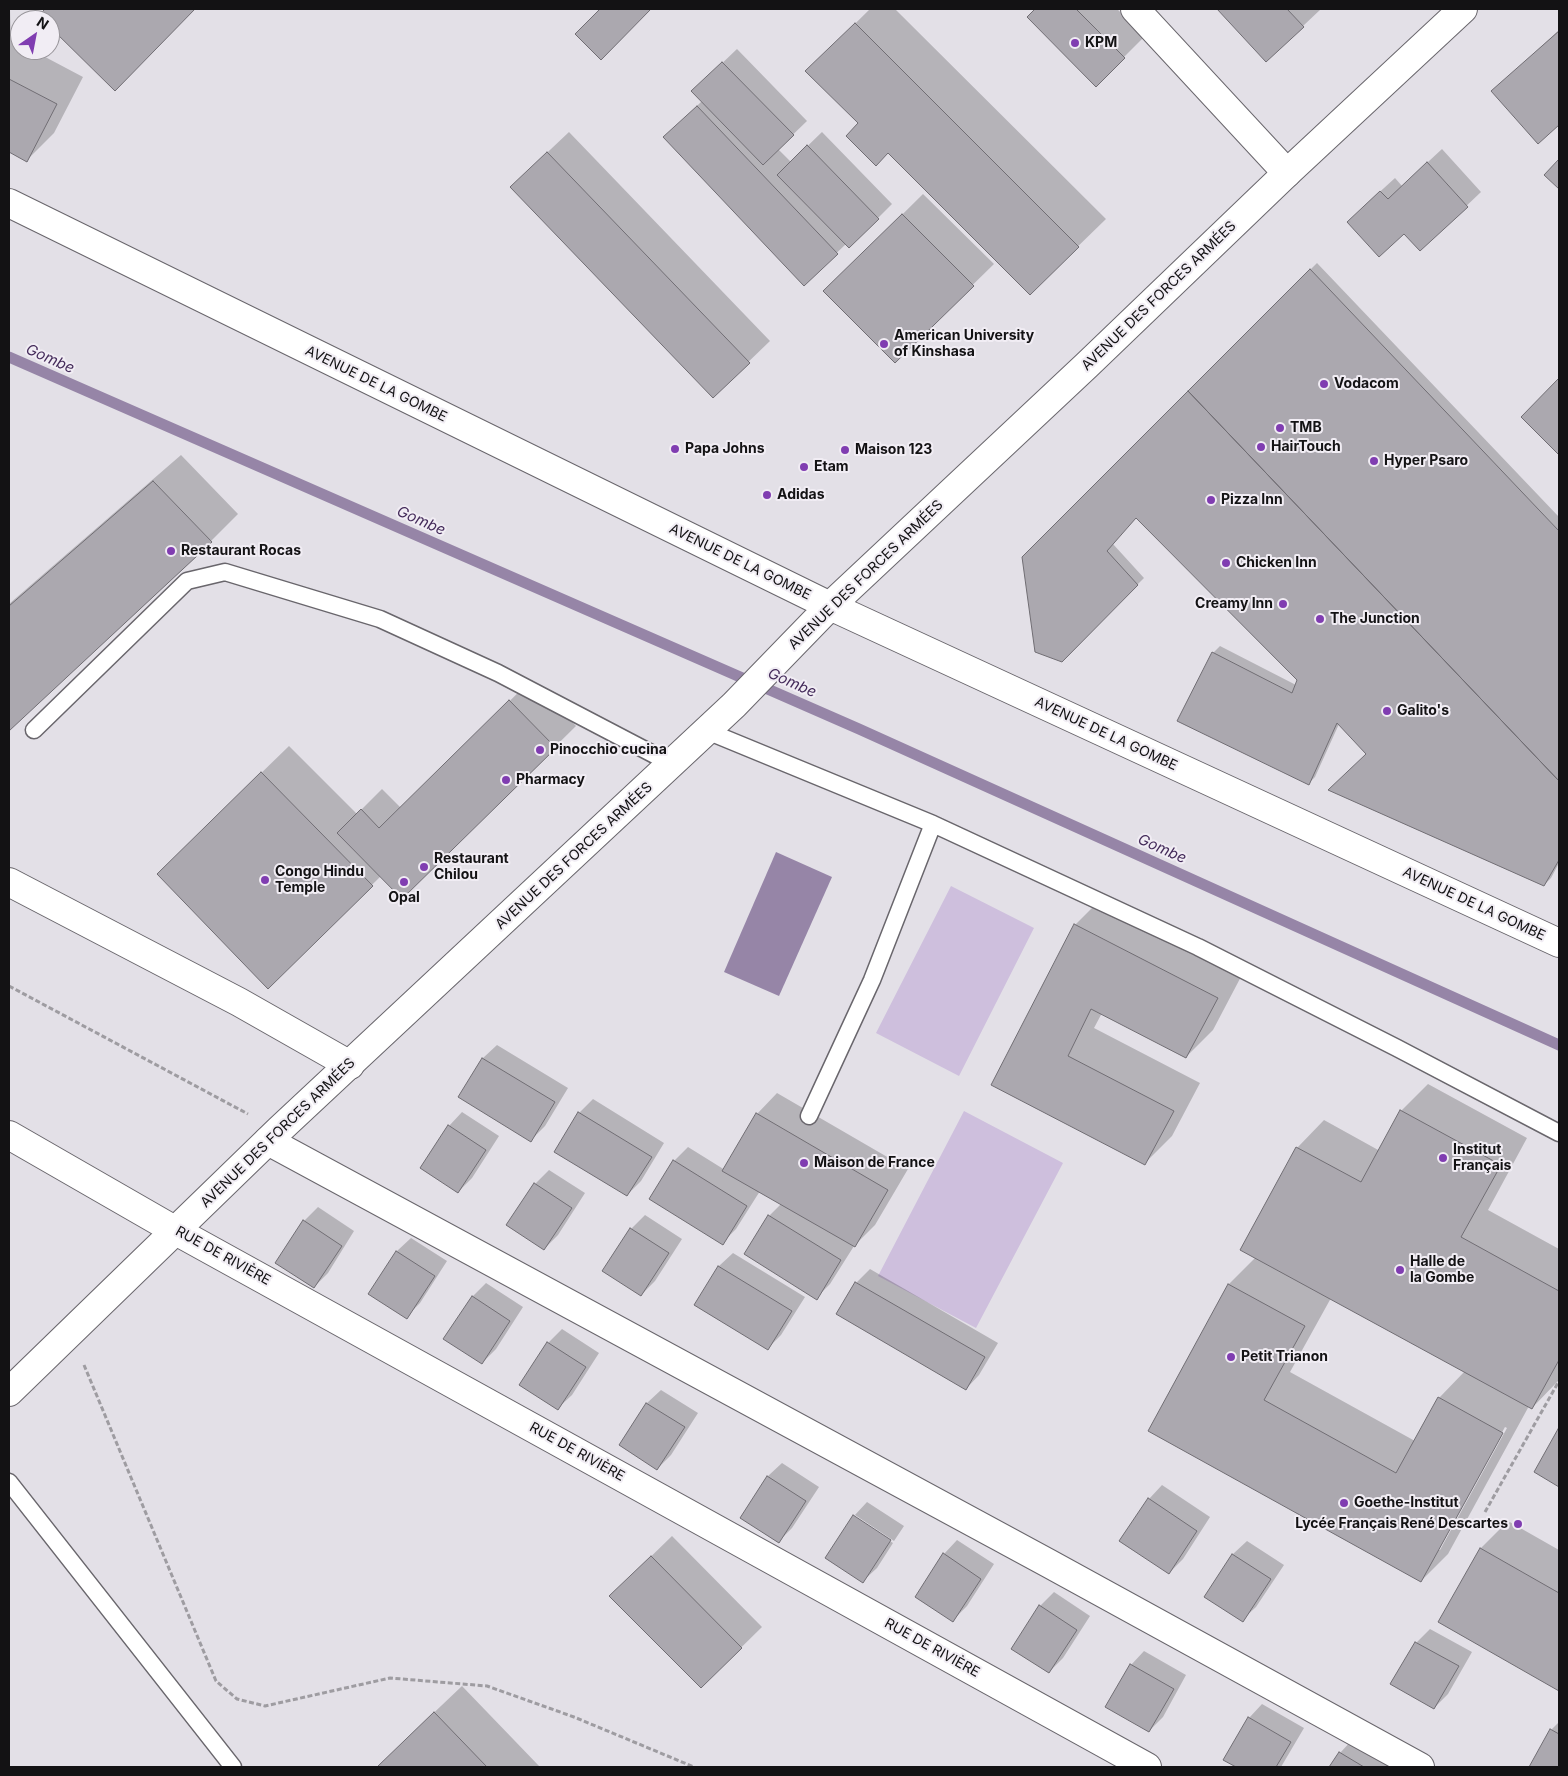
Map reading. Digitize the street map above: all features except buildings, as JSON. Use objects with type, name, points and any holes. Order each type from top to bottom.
[{"type":"street","points":[[1134,9],[1287,173]]},
{"type":"street","name":"AVENUE DES FORCES ARMÉES","points":[[9,1392],[273,1136],[707,731],[830,606],[1463,9]]},
{"type":"street","name":"AVENUE DE LA GOMBE","points":[[9,204],[830,606],[1559,943]]},
{"type":"street","points":[[9,882],[239,1002],[350,1065]]},
{"type":"street","name":"RUE DE RIVIÈRE","points":[[9,1135],[176,1231],[1147,1767]]},
{"type":"street","points":[[273,1136],[1420,1767]]},
{"type":"lane","points":[[34,730],[187,581],[225,572],[380,619],[498,673],[672,764]]},
{"type":"lane","points":[[707,731],[932,824],[1198,947],[1398,1048],[1559,1133]]},
{"type":"lane","points":[[809,1116],[872,980],[932,824]]},
{"type":"lane","points":[[9,1482],[234,1767]]},
{"type":"path","points":[[9,986],[273,1136]]},
{"type":"path","points":[[70,1333],[216,1681],[237,1699],[265,1706],[390,1678],[487,1686],[574,1716],[694,1767]]},
{"type":"path","points":[[1485,1512],[1559,1381]]},
{"type":"shaded area","points":[[776,852],[832,877],[779,996],[724,972]]},
{"type":"shaded area","points":[[951,886],[1034,928],[959,1076],[876,1033]]},
{"type":"shaded area","points":[[964,1111],[1063,1163],[976,1328],[878,1276]]},
{"type":"waterway","name":"Gombe","points":[[9,357],[859,729],[1559,1045]]},
{"type":"place","name":"KPM","points":[[1075,43]]},
{"type":"place","name":"American University of Kinshasa","points":[[884,344]]},
{"type":"place","name":"Vodacom","points":[[1324,384]]},
{"type":"place","name":"TMB","points":[[1280,428]]},
{"type":"place","name":"HairTouch","points":[[1261,447]]},
{"type":"place","name":"Papa Johns","points":[[675,449]]},
{"type":"place","name":"Maison 123","points":[[845,450]]},
{"type":"place","name":"Hyper Psaro","points":[[1374,461]]},
{"type":"place","name":"Etam","points":[[804,467]]},
{"type":"place","name":"Adidas","points":[[767,495]]},
{"type":"place","name":"Pizza Inn","points":[[1211,500]]},
{"type":"place","name":"Restaurant Rocas","points":[[171,551]]},
{"type":"place","name":"Chicken Inn","points":[[1226,563]]},
{"type":"place","name":"Creamy Inn","points":[[1283,604]]},
{"type":"place","name":"The Junction","points":[[1320,619]]},
{"type":"place","name":"Galito's","points":[[1387,711]]},
{"type":"place","name":"Pinocchio cucina","points":[[540,750]]},
{"type":"place","name":"Pharmacy","points":[[506,780]]},
{"type":"place","name":"Restaurant Chilou","points":[[424,867]]},
{"type":"place","name":"Congo Hindu Temple","points":[[265,880]]},
{"type":"place","name":"Opal","points":[[404,882]]},
{"type":"place","name":"Institut Français","points":[[1443,1158]]},
{"type":"place","name":"Maison de France","points":[[804,1163]]},
{"type":"place","name":"Halle de la Gombe","points":[[1400,1270]]},
{"type":"place","name":"Petit Trianon","points":[[1231,1357]]},
{"type":"place","name":"Goethe-Institut","points":[[1344,1503]]},
{"type":"place","name":"Lycée Français René Descartes","points":[[1518,1524]]}]
